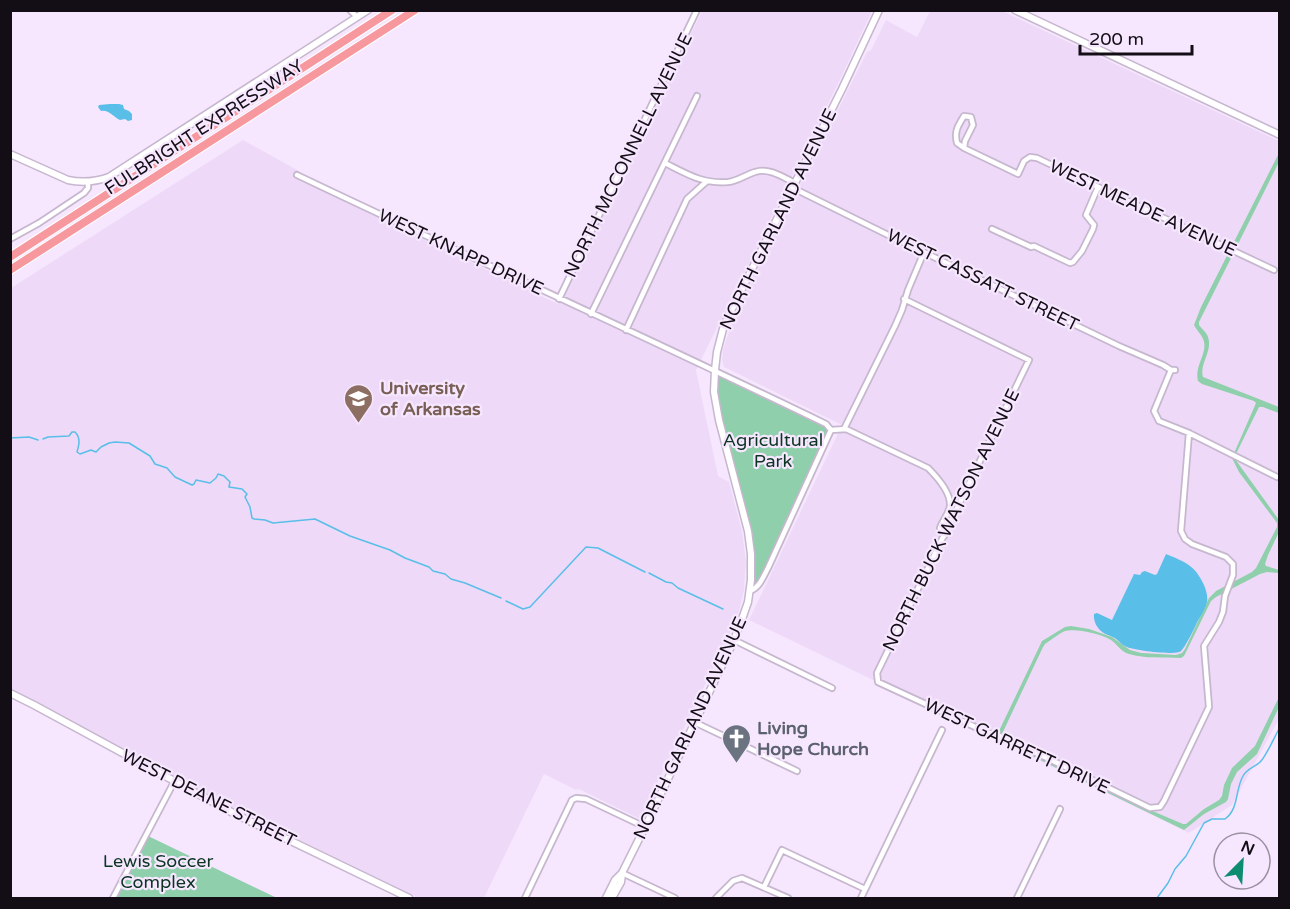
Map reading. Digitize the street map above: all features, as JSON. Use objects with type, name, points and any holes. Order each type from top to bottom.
[{"type":"highway","name":"FULBRIGHT EXPRESSWAY","points":[[10,257],[392,10]]},
{"type":"highway","name":"FULBRIGHT EXPRESSWAY","points":[[10,270],[415,10]]},
{"type":"highway","points":[[10,251],[36,241]]},
{"type":"street","points":[[350,10],[357,17]]},
{"type":"street","points":[[10,154],[76,182],[98,180],[118,172],[368,10]]},
{"type":"street","name":"NORTH MCCONNELL AVENUE","points":[[559,299],[697,10]]},
{"type":"street","name":"NORTH GARLAND AVENUE","points":[[606,898],[615,880],[622,873],[645,827],[734,640],[745,613],[750,591],[749,539],[714,392],[717,352],[724,325],[879,10]]},
{"type":"street","points":[[1015,10],[1280,135]]},
{"type":"street","points":[[591,314],[697,96]]},
{"type":"street","points":[[964,116],[970,117],[973,125],[964,148],[957,143],[955,135],[964,116]]},
{"type":"street","name":"WEST MEADE AVENUE","points":[[964,148],[1018,174],[1024,161],[1030,157],[1037,158],[1274,270]]},
{"type":"street","points":[[626,330],[687,199],[706,182],[665,163]]},
{"type":"street","name":"WEST CASSATT STREET","points":[[706,182],[730,182],[763,170],[778,174],[794,185],[924,252],[1173,370],[1154,411],[1159,421],[1189,433]]},
{"type":"street","name":"WEST KNAPP DRIVE","points":[[297,175],[715,370],[826,424],[831,430]]},
{"type":"street","points":[[10,239],[84,193],[88,188],[88,182]]},
{"type":"street","points":[[992,228],[1031,247],[1034,246],[1070,262],[1077,260],[1094,229],[1094,225],[1086,215],[1098,187]]},
{"type":"street","points":[[844,429],[895,326],[924,252]]},
{"type":"street","name":"NORTH BUCK WATSON AVENUE","points":[[878,682],[877,673],[1029,360],[904,300]]},
{"type":"street","points":[[750,591],[759,585],[768,568],[831,430],[846,429],[928,468],[946,491],[950,506],[940,528],[944,536]]},
{"type":"street","points":[[1189,433],[1277,477]]},
{"type":"street","name":"WEST GARRETT DRIVE","points":[[878,682],[986,732],[1008,739],[1150,808],[1160,807],[1209,707],[1204,646],[1219,622],[1233,575],[1233,564],[1226,557],[1192,544],[1185,539],[1181,531],[1189,433]]},
{"type":"street","points":[[734,640],[832,688]]},
{"type":"street","name":"WEST DEANE STREET","points":[[10,693],[236,814],[409,898]]},
{"type":"street","points":[[694,722],[798,771]]},
{"type":"street","points":[[861,898],[942,730]]},
{"type":"street","points":[[113,898],[174,782]]},
{"type":"street","points":[[525,898],[572,800],[586,799],[645,827]]},
{"type":"street","points":[[1017,898],[1060,809]]},
{"type":"street","points":[[764,887],[782,850],[865,889]]},
{"type":"street","points":[[622,873],[675,898]]},
{"type":"street","name":"NORTH GARLAND AVENUE","points":[[612,898],[621,882],[622,873]]},
{"type":"street","points":[[716,898],[733,881],[742,878],[788,898]]},
{"type":"shaded area","name":"University of Arkansas","points":[[702,11],[872,11],[696,370],[718,476],[729,482],[742,531],[746,562],[744,590],[738,615],[730,633],[640,819],[544,774],[484,898],[418,898],[219,801],[11,690],[11,288],[243,140],[299,171],[296,178],[558,304]]},
{"type":"shaded area","points":[[930,11],[1002,11],[1279,141],[1279,719],[1232,805],[1189,833],[749,620],[842,425],[724,367],[723,349],[736,312],[867,52],[871,50],[886,20],[917,37]]},
{"type":"green space","points":[[1279,153],[1279,162],[1199,325],[1207,334],[1209,342],[1202,372],[1203,377],[1279,407],[1279,413],[1259,407],[1235,459],[1279,520],[1279,532],[1265,564],[1279,570],[1279,573],[1260,574],[1211,601],[1181,658],[1135,656],[1124,652],[1111,640],[1101,636],[1075,630],[1065,631],[1043,647],[1002,734],[1004,739],[1150,810],[1186,824],[1222,796],[1224,785],[1232,768],[1255,746],[1279,697],[1279,707],[1257,754],[1237,772],[1226,802],[1204,814],[1184,830],[999,740],[998,737],[1042,641],[1065,627],[1071,626],[1112,637],[1130,650],[1141,653],[1176,655],[1182,653],[1209,598],[1216,591],[1256,568],[1277,527],[1277,523],[1239,472],[1232,458],[1256,403],[1198,381],[1204,342],[1194,325]]},
{"type":"green space","name":"Agricultural Park","points":[[717,374],[824,424],[828,430],[828,436],[755,586],[753,585],[754,559],[717,402]]},
{"type":"green space","name":"Lewis Soccer Complex","points":[[146,835],[277,898],[113,898]]},
{"type":"water","points":[[119,104],[132,114],[132,120],[120,120],[109,112],[101,111],[98,107],[99,105]]},
{"type":"water","points":[[1166,554],[1184,562],[1197,573],[1207,593],[1205,609],[1181,651],[1163,653],[1127,647],[1099,629],[1094,621],[1094,614],[1097,613],[1112,620],[1134,574],[1140,575],[1145,571],[1157,574]]},
{"type":"waterway","points":[[43,439],[69,436],[75,432],[79,439],[77,452],[80,454],[91,450],[96,452],[109,443],[129,443],[150,456],[155,464],[167,468],[175,477],[192,485],[196,480],[210,483],[218,474],[224,476],[230,482],[229,487],[242,489],[247,494],[245,497],[254,519],[273,523],[315,519],[350,536],[390,550],[429,567],[433,571],[445,574],[451,579],[501,598]]},
{"type":"waterway","points":[[10,438],[29,437],[38,440]]},
{"type":"waterway","points":[[506,601],[523,609],[530,607],[586,547],[598,548],[645,572]]},
{"type":"waterway","points":[[649,573],[723,609]]},
{"type":"waterway","points":[[1157,898],[1186,856],[1204,823],[1212,819],[1225,819],[1233,810],[1243,776],[1261,761],[1280,727]]},
{"type":"place","name":"University of Arkansas","points":[[359,424]]},
{"type":"place","name":"Living Hope Church","points":[[736,764]]}]
